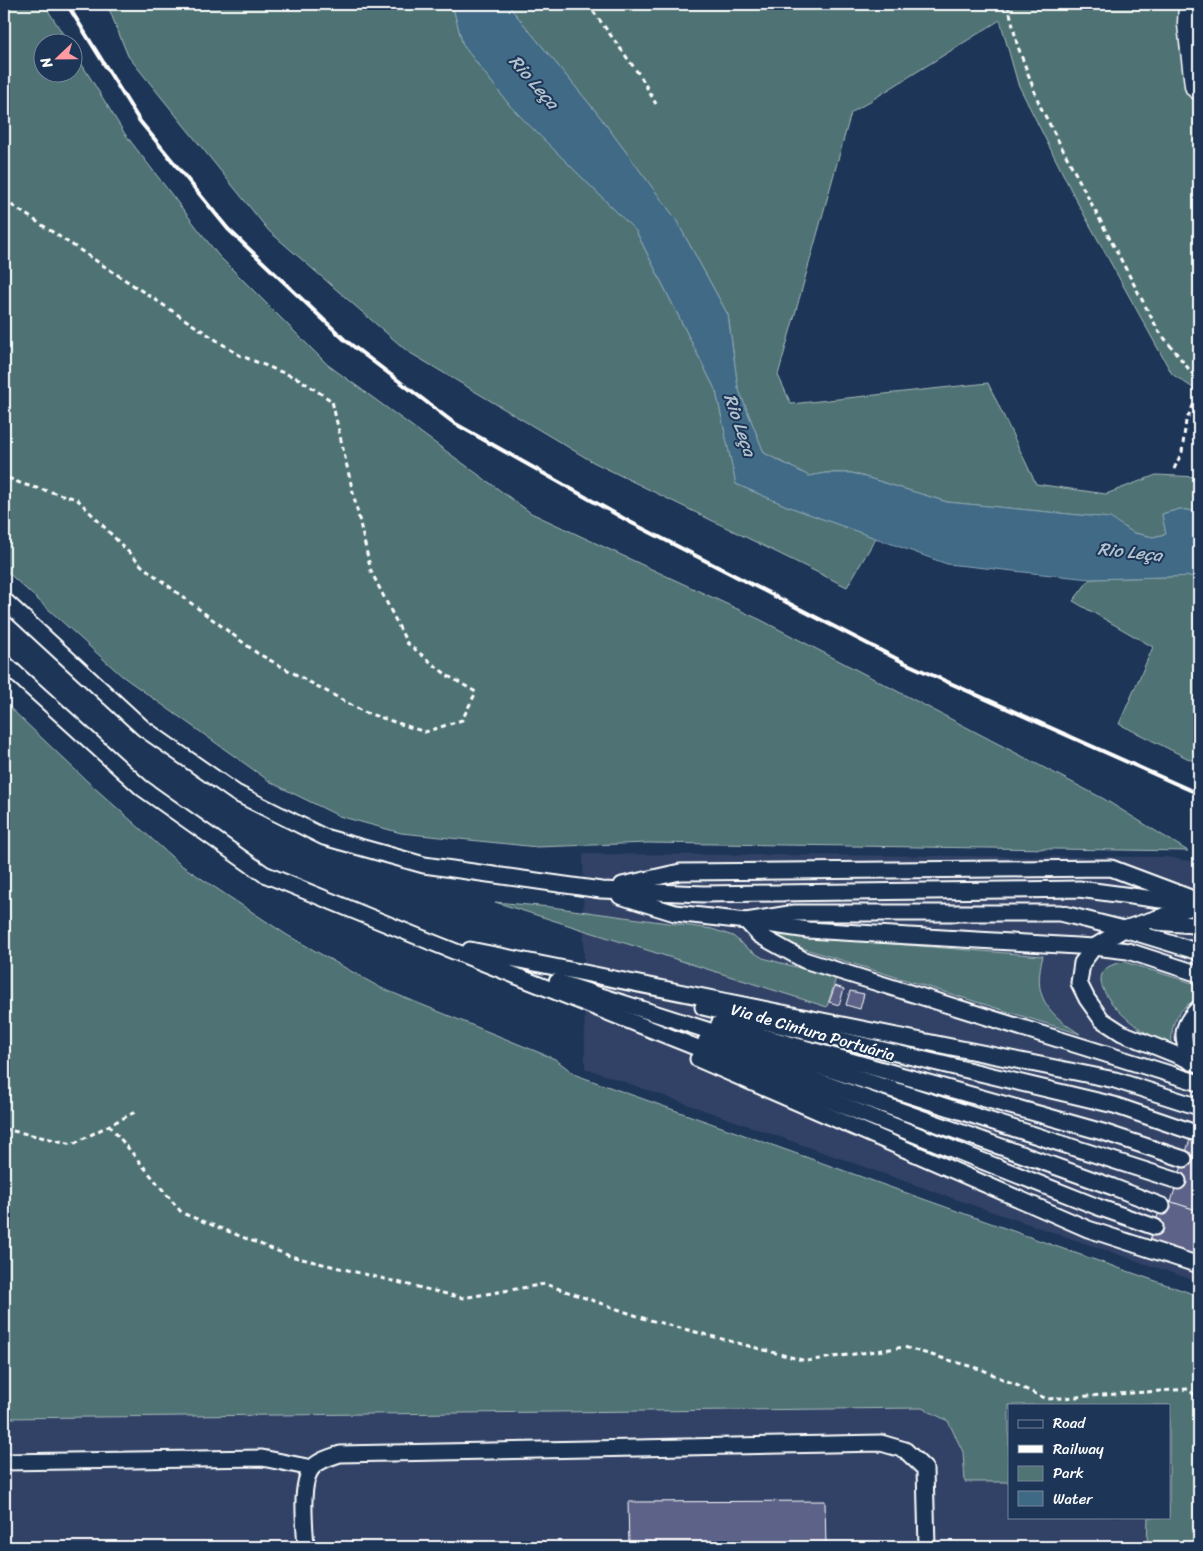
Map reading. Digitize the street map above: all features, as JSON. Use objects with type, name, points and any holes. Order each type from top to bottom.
[{"type":"street","points":[[1193,4],[1192,24],[1199,85]]},
{"type":"lane","points":[[4,600],[143,728],[236,793],[324,837],[424,865],[601,890],[704,894],[1079,889],[1199,903]]},
{"type":"lane","points":[[4,663],[142,788],[264,874],[1098,1207],[1154,1227]]},
{"type":"lane","points":[[601,890],[680,872],[1111,868],[1199,903]]},
{"type":"lane","points":[[601,890],[675,914],[746,921],[808,930],[1094,947],[1128,951],[1199,974]]},
{"type":"lane","points":[[1195,1063],[1122,1033],[1102,1020],[1087,999],[1080,983],[1082,963],[1094,947],[1124,929],[1199,903]]},
{"type":"lane","points":[[746,921],[795,912],[1060,913],[1199,927]]},
{"type":"lane","points":[[1060,913],[1124,929],[1199,952]]},
{"type":"lane","points":[[746,921],[758,935],[804,960],[1199,1083]]},
{"type":"lane","points":[[431,942],[1115,1080],[1199,1107]]},
{"type":"lane","points":[[431,942],[1114,1105],[1193,1132]]},
{"type":"lane","points":[[431,942],[1178,1181]]},
{"type":"lane","points":[[431,942],[1162,1206]]},
{"type":"lane","points":[[431,942],[1088,1229],[1199,1266]]},
{"type":"lane","name":"Via de Cintura Portuária","points":[[431,942],[1106,1133],[1184,1159]]},
{"type":"lane","points":[[1195,1063],[1184,1046],[1183,1033],[1188,1020],[1199,1008]]},
{"type":"lane","points":[[306,1547],[305,1483],[312,1468],[324,1459],[340,1454],[882,1443],[905,1450],[924,1469],[927,1547]]},
{"type":"lane","points":[[4,1462],[262,1458],[312,1468]]},
{"type":"path","points":[[588,4],[641,77],[656,104]]},
{"type":"path","points":[[1008,4],[1017,44],[1040,106],[1158,330],[1199,382]]},
{"type":"path","points":[[4,200],[239,355],[299,379],[332,401],[371,571],[407,643],[448,676],[476,692],[462,720],[425,732],[364,712],[257,653],[142,566],[77,499],[22,484],[4,476]]},
{"type":"path","points":[[1174,469],[1182,452],[1186,421],[1199,393]]},
{"type":"path","points":[[4,944],[8,942]]},
{"type":"path","points":[[4,1129],[73,1144],[135,1112]]},
{"type":"path","points":[[109,1125],[182,1213],[290,1256],[463,1298],[545,1284],[646,1318],[806,1361],[904,1347],[984,1370],[1047,1399],[1188,1389],[1199,1399]]},
{"type":"shaded area","points":[[583,854],[1168,857],[1199,863],[1199,1282],[952,1198],[585,1068]]},
{"type":"shaded area","points":[[922,1408],[948,1420],[963,1452],[965,1482],[1008,1482],[1008,1518],[1148,1518],[1147,1547],[4,1547],[4,1418]]},
{"type":"green space","points":[[4,4],[44,4],[62,32],[32,32],[32,82],[82,82],[82,65],[125,134],[218,255],[328,365],[531,513],[761,620],[1104,799],[1188,851],[648,843],[537,847],[401,833],[339,816],[272,783],[122,676],[4,569]]},
{"type":"green space","points":[[107,4],[452,4],[463,45],[511,107],[636,231],[716,391],[736,484],[787,506],[876,538],[847,587],[593,462],[407,351],[269,231],[128,56]]},
{"type":"green space","points":[[507,4],[1199,4],[1199,392],[1172,374],[1076,200],[1018,84],[1000,20],[851,113],[778,375],[791,404],[988,383],[1036,484],[1106,494],[1156,475],[1199,477],[1199,512],[1180,509],[1162,514],[1166,534],[1153,537],[1134,533],[1109,518],[947,502],[852,473],[825,473],[809,476],[764,453],[738,388],[728,315],[675,218],[597,113]]},
{"type":"green space","points":[[1199,576],[1199,764],[1119,724],[1153,647],[1073,601],[1090,579]]},
{"type":"green space","points":[[4,702],[87,781],[181,865],[287,935],[381,988],[555,1059],[576,1075],[1199,1296],[1199,1547],[1147,1547],[1148,1518],[1170,1518],[1170,1404],[1008,1404],[1008,1482],[965,1482],[963,1452],[948,1421],[922,1408],[4,1418]]},
{"type":"green space","points":[[495,902],[551,907],[712,929],[733,936],[748,949],[763,958],[836,978],[827,1007]]},
{"type":"green space","points":[[772,934],[1043,956],[1039,982],[1044,1001],[1056,1016],[1080,1034],[802,948]]},
{"type":"green space","points":[[1125,962],[1199,985],[1199,999],[1186,1006],[1174,1022],[1172,1044],[1143,1031],[1109,1000],[1101,982],[1102,974],[1106,968]]},
{"type":"water","name":"Rio Leça","points":[[452,4],[507,4],[597,113],[675,218],[728,315],[738,388],[764,453],[809,476],[825,473],[852,473],[947,502],[1110,518],[1134,533],[1153,537],[1166,534],[1162,514],[1180,509],[1199,512],[1199,576],[1090,579],[947,564],[787,506],[736,484],[716,391],[636,231],[511,107],[463,45]]},
{"type":"building","points":[[835,986],[844,989],[839,1005],[829,1002]]},
{"type":"building","points":[[850,991],[864,994],[860,1009],[846,1005]]},
{"type":"building","points":[[1199,1109],[1199,1211],[1171,1202]]},
{"type":"building","points":[[1163,1199],[1199,1211],[1199,1256],[1150,1240]]},
{"type":"building","points":[[825,1501],[826,1547],[629,1547],[628,1502]]},
{"type":"railway","points":[[67,4],[139,120],[228,229],[345,340],[454,423],[630,522],[905,663],[1199,794]]}]
